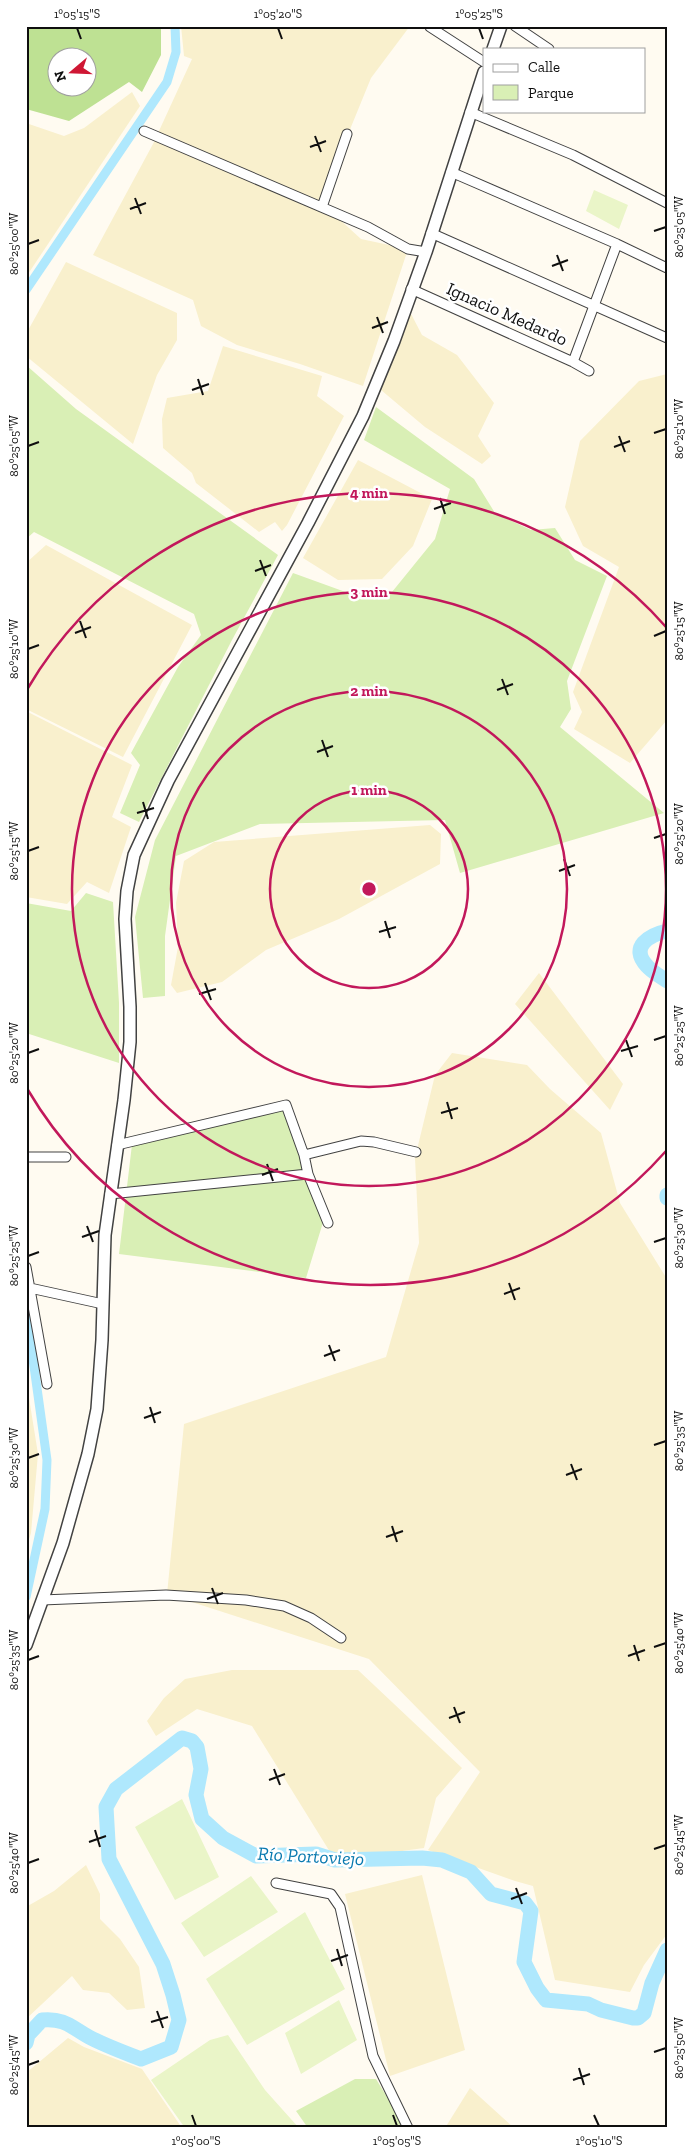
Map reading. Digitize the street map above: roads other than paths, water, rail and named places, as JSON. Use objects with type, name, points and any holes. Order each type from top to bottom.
[{"type":"street","points":[[493,48],[501,26]]},
{"type":"street","points":[[515,26],[548,48]]},
{"type":"street","points":[[430,27],[483,61]]},
{"type":"street","points":[[26,1645],[63,1543],[88,1454],[97,1409],[103,1304],[104,1235],[130,1042],[125,919],[127,892],[134,855],[168,781],[364,416],[394,341],[426,252],[483,75]]},
{"type":"street","points":[[470,112],[573,155],[667,203]]},
{"type":"street","points":[[144,131],[368,227],[408,249],[426,252]]},
{"type":"street","points":[[322,207],[346,134]]},
{"type":"street","points":[[451,172],[617,244],[667,268]]},
{"type":"street","points":[[431,233],[667,338]]},
{"type":"street","points":[[573,362],[617,244]]},
{"type":"street","name":"Ignacio Medardo","points":[[411,290],[573,362],[589,371]]},
{"type":"street","points":[[117,1145],[286,1105],[304,1155],[308,1174],[328,1223]]},
{"type":"street","points":[[304,1155],[361,1141],[374,1142],[416,1152]]},
{"type":"street","points":[[26,1157],[66,1157]]},
{"type":"street","points":[[110,1194],[308,1174]]},
{"type":"street","points":[[26,1267],[47,1384]]},
{"type":"street","points":[[30,1288],[103,1304]]},
{"type":"street","points":[[42,1600],[166,1595],[246,1600],[284,1606],[311,1618],[341,1638]]},
{"type":"street","points":[[276,1883],[331,1894],[336,1899],[340,1907],[373,2056],[408,2128]]},
{"type":"waterway","points":[[26,290],[167,82],[176,52],[175,26]]},
{"type":"waterway","name":"Río Portoviejo","points":[[667,931],[648,939],[641,948],[640,953],[649,968],[667,981]]},
{"type":"waterway","points":[[26,1309],[47,1460],[45,1509],[26,1597]]},
{"type":"waterway","name":"Río Portoviejo","points":[[26,2043],[28,2035],[42,2020],[57,2020],[95,2040],[141,2059],[171,2047],[179,2020],[173,1995],[163,1964],[109,1859],[106,1807],[116,1789],[182,1738],[192,1741],[197,1747],[201,1769],[196,1795],[202,1819],[223,1838],[256,1856],[316,1854],[335,1860],[422,1858],[442,1860],[471,1872],[491,1894],[525,1903],[531,1911],[524,1962],[537,1988],[546,2000],[588,2004],[601,2010],[638,2018],[644,2013],[652,1983],[667,1950]]}]
